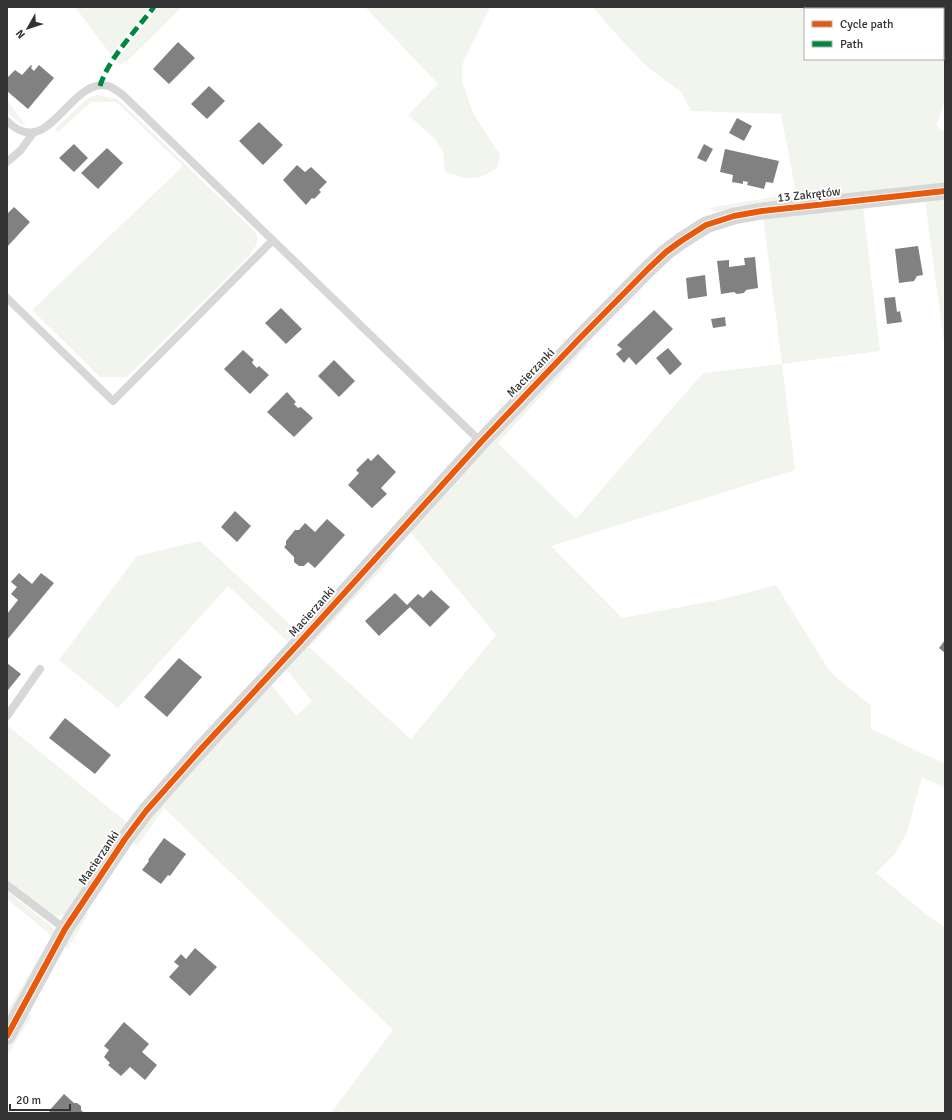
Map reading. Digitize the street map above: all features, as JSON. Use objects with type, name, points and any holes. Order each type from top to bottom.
[{"type":"street","name":"13 Zakrętów","points":[[681,241],[706,225],[734,216],[762,211],[945,191]]},
{"type":"street","name":"Macierzanki","points":[[7,1036],[65,929],[125,839],[170,783],[481,442],[648,269],[681,241]]},
{"type":"lane","points":[[7,120],[13,126],[22,131],[29,133],[34,132],[42,130],[82,94],[94,87],[107,86],[123,95],[481,442]]},
{"type":"lane","points":[[7,162],[20,151],[34,132]]},
{"type":"lane","points":[[7,298],[113,401],[272,241]]},
{"type":"lane","points":[[7,716],[40,669]]},
{"type":"lane","points":[[7,885],[65,929]]},
{"type":"shaded area","points":[[75,7],[149,7],[111,55]]},
{"type":"shaded area","points":[[159,7],[182,7],[126,62],[120,65],[116,61]]},
{"type":"shaded area","points":[[365,7],[490,7],[462,65],[462,81],[473,113],[500,155],[497,168],[477,178],[466,178],[445,172],[443,152],[435,139],[408,115],[438,84]]},
{"type":"shaded area","points":[[593,7],[945,7],[945,101],[936,126],[945,132],[945,185],[714,211],[708,208],[796,193],[781,114],[691,111],[681,92],[646,66]]},
{"type":"shaded area","points":[[97,95],[116,99],[122,103],[255,232],[257,239],[255,248],[249,256],[127,377],[100,377],[32,310],[183,166],[116,102],[91,102],[58,132],[55,129],[88,98]]},
{"type":"shaded area","points":[[7,100],[26,126],[17,121],[7,112]]},
{"type":"shaded area","points":[[945,198],[945,343],[944,343],[925,200]]},
{"type":"shaded area","points":[[863,207],[880,351],[782,364],[763,217]]},
{"type":"shaded area","points":[[584,342],[589,344],[498,443],[576,519],[703,373],[782,364],[795,470],[551,546],[622,618],[723,599],[776,585],[830,672],[871,706],[871,729],[945,764],[945,788],[922,777],[907,832],[895,854],[876,873],[945,928],[945,1113],[331,1113],[393,1030],[164,808],[138,845],[130,842],[270,683],[296,716],[312,701],[285,668],[389,554],[393,557],[309,647],[411,739],[496,635],[408,529]]},
{"type":"shaded area","points":[[200,541],[297,631],[287,641],[228,586],[118,708],[59,660],[137,556]]},
{"type":"shaded area","points":[[8,726],[130,825],[68,913],[59,916],[55,916],[42,909],[7,880]]},
{"type":"shaded area","points":[[7,891],[51,926],[54,930],[55,938],[7,1024],[7,1012],[52,936],[7,899]]},
{"type":"shaded area","points":[[85,913],[89,913],[67,950],[64,944]]},
{"type":"shaded area","points":[[25,1013],[32,1015],[9,1053],[7,1051],[7,1046]]},
{"type":"building","points":[[178,42],[195,58],[169,84],[153,69]]},
{"type":"building","points":[[31,65],[31,68],[34,71],[39,65],[54,78],[28,109],[7,91],[7,78],[15,70],[22,75]]},
{"type":"building","points":[[209,86],[225,101],[207,119],[191,104]]},
{"type":"building","points":[[737,118],[752,126],[744,141],[729,133]]},
{"type":"building","points":[[259,122],[283,145],[263,165],[239,141]]},
{"type":"building","points":[[74,144],[88,158],[74,172],[59,158]]},
{"type":"building","points":[[704,144],[713,149],[706,162],[697,158]]},
{"type":"building","points":[[107,148],[123,163],[98,189],[81,173]]},
{"type":"building","points":[[725,149],[779,161],[773,183],[766,182],[764,189],[747,185],[748,182],[743,181],[743,184],[732,182],[733,175],[720,172]]},
{"type":"building","points":[[297,165],[305,172],[311,167],[327,182],[319,190],[321,192],[314,199],[312,198],[306,205],[283,180]]},
{"type":"building","points":[[14,207],[30,222],[7,247],[7,214]]},
{"type":"building","points":[[918,246],[923,275],[917,276],[914,281],[899,283],[895,249]]},
{"type":"building","points":[[755,257],[758,288],[746,290],[744,293],[737,294],[734,292],[721,294],[717,261],[729,260],[729,267],[745,265],[744,258]]},
{"type":"building","points":[[705,275],[707,296],[688,299],[686,278]]},
{"type":"building","points":[[895,297],[897,312],[900,311],[902,322],[887,324],[884,298]]},
{"type":"building","points":[[281,308],[302,329],[286,344],[265,323]]},
{"type":"building","points":[[654,310],[673,329],[636,365],[629,357],[624,363],[616,354],[622,349],[617,345]]},
{"type":"building","points":[[725,317],[726,326],[713,328],[711,319]]},
{"type":"building","points":[[668,348],[682,364],[670,375],[656,358]]},
{"type":"building","points":[[243,350],[254,360],[252,362],[257,368],[259,366],[269,375],[250,394],[224,369]]},
{"type":"building","points":[[334,360],[355,381],[339,397],[318,376]]},
{"type":"building","points":[[287,392],[296,402],[294,404],[298,408],[301,407],[313,418],[294,437],[267,412]]},
{"type":"building","points":[[378,454],[396,472],[381,488],[387,494],[372,508],[348,485],[359,473],[356,470],[368,458],[371,461]]},
{"type":"building","points":[[235,511],[251,526],[237,542],[221,527]]},
{"type":"building","points":[[327,519],[345,535],[315,568],[308,562],[304,566],[299,566],[294,562],[294,557],[284,547],[286,545],[286,541],[295,530],[299,530],[305,523],[315,532]]},
{"type":"building","points":[[19,573],[32,584],[41,573],[54,583],[7,640],[7,614],[18,600],[11,594],[17,587],[11,582]]},
{"type":"building","points":[[431,590],[450,607],[430,627],[410,607],[379,636],[365,621],[395,593],[407,605],[418,594],[423,598]]},
{"type":"building","points":[[945,640],[945,653],[939,648]]},
{"type":"building","points":[[179,658],[202,677],[167,717],[144,697]]},
{"type":"building","points":[[7,663],[21,674],[8,690],[7,689]]},
{"type":"building","points":[[65,718],[111,755],[95,774],[49,738]]},
{"type":"building","points":[[164,838],[186,854],[170,876],[168,875],[161,884],[142,870]]},
{"type":"building","points":[[195,948],[217,967],[190,996],[169,977],[179,966],[174,962],[181,954],[186,959]]},
{"type":"building","points":[[124,1022],[149,1044],[142,1052],[157,1065],[145,1080],[130,1067],[121,1076],[108,1065],[110,1063],[104,1057],[109,1050],[104,1046]]},
{"type":"building","points":[[64,1094],[74,1103],[81,1106],[81,1110],[84,1113],[51,1113],[49,1111]]},
{"type":"marked path","points":[[100,86],[109,65],[154,7]]},
{"type":"cycle path","points":[[7,1036],[65,929],[125,839],[146,811],[481,442],[579,339],[666,252],[706,225],[734,216],[762,211],[945,191]]}]
